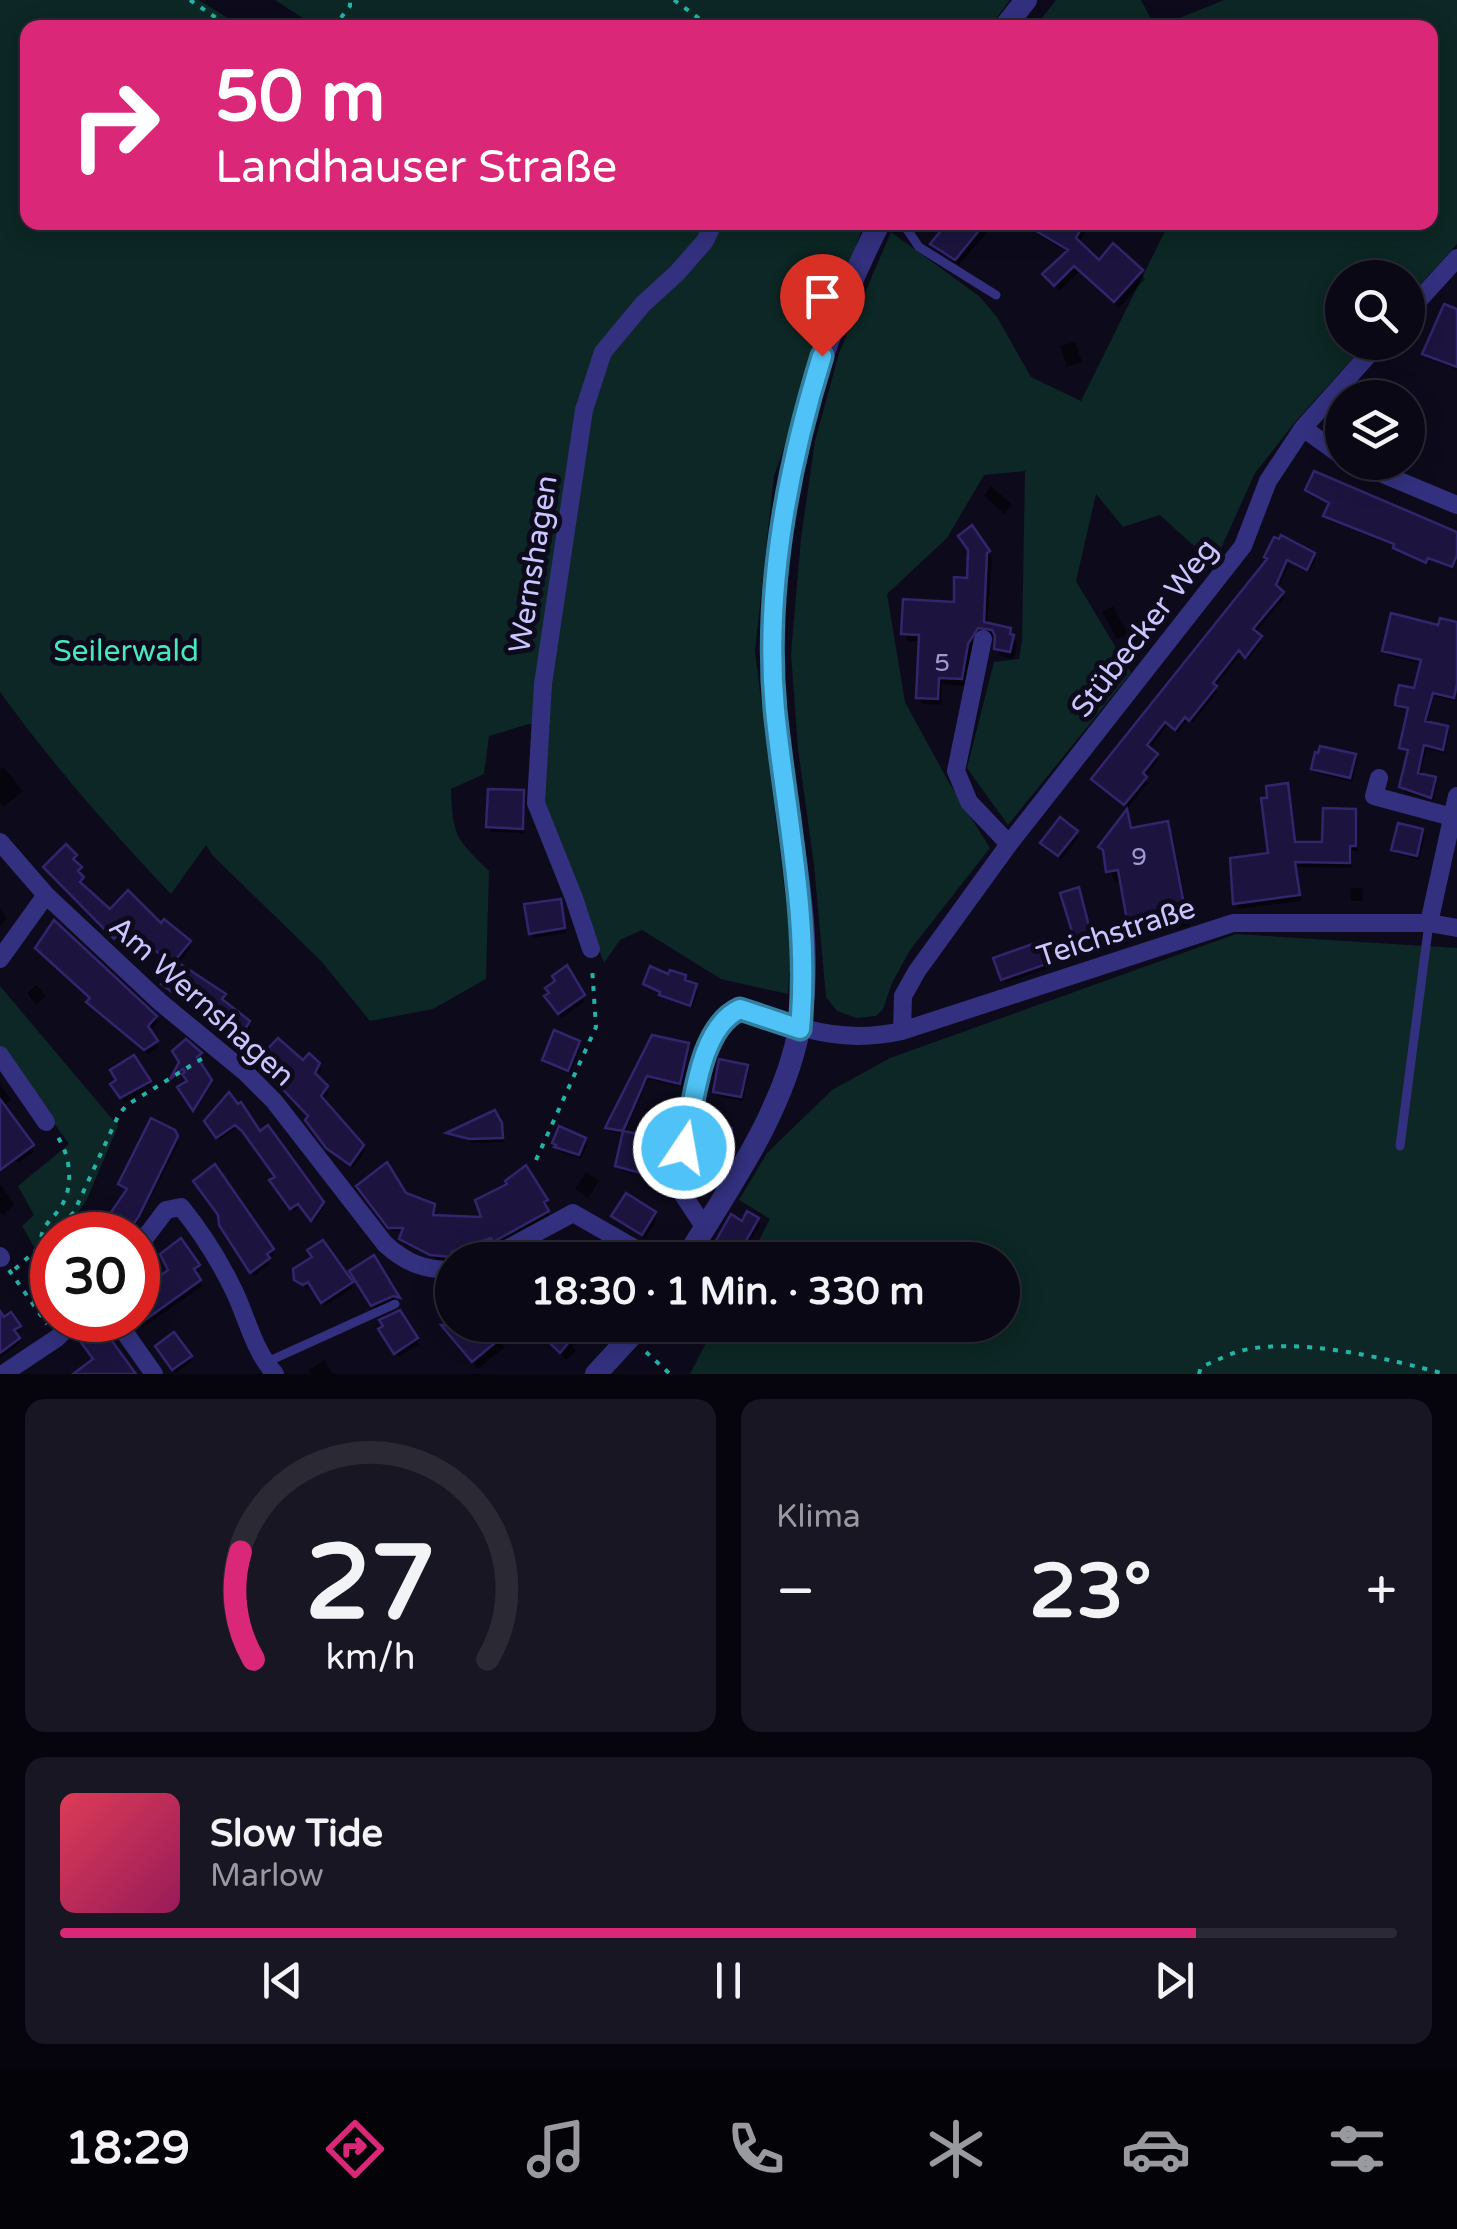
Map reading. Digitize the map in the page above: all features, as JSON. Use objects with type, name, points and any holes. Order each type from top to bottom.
[{"type":"street","points":[[1010,20],[1026,0]]},
{"type":"street","name":"Wernshagen","points":[[592,949],[536,803],[542,684],[584,410],[603,352],[642,304],[677,274],[710,230]]},
{"type":"street","points":[[696,1242],[763,1126],[780,1091],[800,1029],[804,957],[775,706],[774,626],[780,550],[788,485],[804,414],[822,356],[877,230]]},
{"type":"street","points":[[1425,293],[1457,258]]},
{"type":"street","name":"Stübecker Weg","points":[[902,1031],[904,996],[916,971],[1009,844],[1243,546],[1268,481],[1304,428],[1364,360]]},
{"type":"street","points":[[1304,428],[1325,443]]},
{"type":"street","points":[[1397,480],[1457,505]]},
{"type":"street","points":[[983,638],[956,771],[969,802],[1009,844]]},
{"type":"street","points":[[1379,778],[1374,796],[1452,817]]},
{"type":"street","points":[[1429,923],[1457,796]]},
{"type":"street","name":"Am Wernshagen","points":[[0,842],[46,895],[274,1101],[385,1244],[400,1258],[435,1270]]},
{"type":"street","points":[[0,959],[46,895]]},
{"type":"street","name":"Teichstraße","points":[[704,1228],[676,1184],[708,1040],[726,1016],[740,1009],[800,1029],[869,1038],[902,1031],[1234,922],[1429,923],[1457,928]]},
{"type":"street","points":[[0,1055],[46,1122]]},
{"type":"street","points":[[160,1218],[166,1210],[181,1207],[207,1239],[270,1369]]},
{"type":"street","points":[[519,1242],[573,1213],[623,1242]]},
{"type":"street","points":[[2,1374],[51,1342]]},
{"type":"street","points":[[131,1342],[154,1374]]},
{"type":"street","points":[[596,1374],[626,1342]]},
{"type":"lane","points":[[907,230],[919,247],[996,295]]},
{"type":"lane","points":[[1400,1146],[1429,923]]},
{"type":"lane","points":[[270,1369],[395,1304]]},
{"type":"path","points":[[190,0],[220,20]]},
{"type":"path","points":[[674,0],[701,20]]},
{"type":"path","points":[[536,1160],[596,1027],[592,949]]},
{"type":"path","points":[[74,1212],[119,1114],[127,1105],[217,1049]]},
{"type":"path","points":[[46,1122],[66,1149],[68,1180],[64,1200],[55,1212]]},
{"type":"path","points":[[4,1262],[30,1253]]},
{"type":"path","points":[[0,1282],[4,1262]]},
{"type":"path","points":[[4,1262],[30,1299]]},
{"type":"path","points":[[644,1342],[670,1374]]},
{"type":"path","points":[[1198,1374],[1201,1367],[1240,1351],[1282,1348],[1341,1350],[1445,1374]]},
{"type":"green space","name":"Seilerwald","points":[[0,0],[199,0],[231,20],[20,20],[20,230],[862,230],[774,476],[755,651],[791,942],[788,994],[721,979],[642,930],[620,940],[604,963],[542,799],[546,726],[529,724],[489,736],[484,774],[451,789],[458,835],[489,871],[486,979],[433,1009],[370,1021],[321,961],[206,845],[171,894],[104,821],[0,692]]},
{"type":"green space","points":[[275,0],[1010,0],[995,20],[306,20]]},
{"type":"green space","points":[[1056,0],[1141,0],[1151,20],[1040,20]]},
{"type":"green space","points":[[1224,0],[1457,0],[1457,244],[1425,279],[1425,260],[1325,260],[1325,360],[1352,360],[1333,380],[1325,380],[1325,389],[1255,473],[1214,564],[1160,515],[1123,527],[1096,494],[1076,581],[1131,673],[1008,825],[967,768],[994,662],[1019,659],[1025,471],[984,475],[947,538],[887,594],[905,702],[990,848],[910,950],[883,1009],[876,1016],[856,1018],[837,1011],[826,997],[791,654],[801,538],[815,441],[839,353],[891,232],[979,296],[997,317],[1031,377],[1081,401],[1166,230],[1438,230],[1438,20],[1174,20]]},
{"type":"green space","points":[[1236,934],[1457,948],[1457,1374],[690,1374],[706,1342],[1020,1342],[1020,1242],[758,1242],[770,1219],[739,1200],[767,1153],[832,1090],[890,1058]]},
{"type":"green space","points":[[0,986],[118,1126],[79,1212],[32,1212],[18,1186],[69,1144],[0,1050]]},
{"type":"green space","points":[[30,1219],[30,1240],[22,1226]]},
{"type":"building","points":[[941,230],[979,230],[955,260],[930,244]]},
{"type":"building","points":[[1034,230],[1080,230],[1076,238],[1099,260],[1113,243],[1143,270],[1114,302],[1074,266],[1054,286],[1042,274],[1068,250]]},
{"type":"building","points":[[1444,304],[1457,309],[1457,367],[1425,355]]},
{"type":"building","points":[[1314,471],[1325,476],[1325,480],[1335,480],[1457,532],[1457,555],[1452,567],[1428,558],[1426,563],[1393,548],[1394,544],[1323,516],[1329,503],[1305,490]]},
{"type":"building","points":[[972,525],[990,551],[984,622],[1011,628],[1010,634],[1014,635],[1010,652],[994,649],[992,630],[978,628],[968,644],[962,679],[939,678],[938,699],[916,698],[919,635],[901,634],[903,599],[954,602],[954,577],[967,578],[968,550],[958,536]]},
{"type":"building","points":[[1281,535],[1315,553],[1307,570],[1287,560],[1276,585],[1284,592],[1253,629],[1262,636],[1245,658],[1239,650],[1189,721],[1185,717],[1175,730],[1165,722],[1147,745],[1158,754],[1143,773],[1147,777],[1124,805],[1091,779],[1267,559],[1264,557],[1274,537],[1279,539]]},
{"type":"building","points":[[1391,613],[1438,625],[1440,618],[1457,622],[1454,698],[1433,693],[1425,721],[1448,726],[1443,750],[1424,745],[1418,773],[1436,777],[1431,798],[1399,787],[1408,750],[1399,748],[1408,708],[1395,705],[1396,697],[1399,685],[1414,688],[1421,660],[1382,651]]},
{"type":"building","points":[[1320,746],[1356,754],[1350,778],[1311,769]]},
{"type":"building","points":[[1288,783],[1295,842],[1322,842],[1323,808],[1356,809],[1356,846],[1350,846],[1350,863],[1295,862],[1300,895],[1233,904],[1230,858],[1268,853],[1261,798],[1267,798],[1266,786]]},
{"type":"building","points":[[488,789],[524,790],[523,829],[486,827]]},
{"type":"building","points":[[1127,809],[1131,828],[1168,821],[1186,915],[1128,926],[1118,870],[1106,872],[1103,850],[1098,847]]},
{"type":"building","points":[[1060,817],[1078,831],[1058,856],[1040,843]]},
{"type":"building","points":[[1398,823],[1423,829],[1417,856],[1391,850]]},
{"type":"building","points":[[66,844],[82,867],[78,871],[84,877],[80,882],[110,909],[128,890],[161,923],[164,919],[191,941],[172,964],[126,927],[114,939],[43,867]]},
{"type":"building","points":[[1079,887],[1095,950],[1079,954],[1060,893]]},
{"type":"building","points":[[561,899],[565,928],[529,934],[524,904]]},
{"type":"building","points":[[54,920],[157,1016],[148,1026],[158,1041],[144,1050],[86,1002],[90,998],[35,948]]},
{"type":"building","points":[[1044,940],[1052,962],[1001,980],[993,958]]},
{"type":"building","points":[[179,963],[226,994],[222,999],[250,1021],[236,1044],[161,984]]},
{"type":"building","points":[[567,965],[585,995],[558,1014],[544,996],[549,993],[545,988],[555,981],[552,976]]},
{"type":"building","points":[[650,966],[668,974],[670,970],[686,975],[685,980],[697,984],[690,1006],[659,995],[660,992],[643,984]]},
{"type":"building","points":[[554,1030],[580,1041],[568,1071],[542,1060]]},
{"type":"building","points":[[652,1035],[689,1043],[680,1084],[647,1076],[623,1131],[605,1128]]},
{"type":"building","points":[[278,1038],[303,1060],[309,1053],[320,1063],[315,1073],[328,1086],[321,1096],[364,1145],[350,1165],[326,1148],[305,1120],[308,1116],[256,1061]]},
{"type":"building","points":[[186,1039],[202,1053],[197,1057],[212,1080],[193,1111],[177,1087],[187,1081],[183,1069],[170,1079],[179,1062],[172,1051]]},
{"type":"building","points":[[134,1055],[151,1081],[120,1098],[110,1084],[116,1080],[110,1070]]},
{"type":"building","points":[[719,1059],[748,1065],[741,1097],[713,1092]]},
{"type":"building","points":[[229,1092],[238,1104],[241,1102],[260,1131],[268,1125],[324,1202],[311,1221],[298,1204],[290,1209],[269,1180],[275,1177],[242,1131],[235,1125],[216,1138],[204,1121]]},
{"type":"building","points":[[0,1099],[34,1145],[0,1170]]},
{"type":"building","points":[[495,1110],[502,1123],[503,1138],[469,1139],[446,1133]]},
{"type":"building","points":[[151,1118],[175,1130],[178,1136],[141,1212],[111,1212],[127,1189],[118,1184]]},
{"type":"building","points":[[706,1124],[732,1128],[727,1153],[701,1148]]},
{"type":"building","points":[[559,1126],[586,1138],[579,1155],[554,1147]]},
{"type":"building","points":[[623,1131],[667,1139],[655,1177],[615,1166]]},
{"type":"building","points":[[387,1162],[406,1193],[435,1204],[433,1215],[481,1217],[475,1200],[507,1184],[505,1181],[526,1165],[548,1200],[544,1202],[549,1211],[493,1242],[491,1238],[480,1242],[435,1242],[435,1255],[430,1255],[399,1239],[403,1228],[388,1228],[356,1186]]},
{"type":"building","points":[[215,1164],[274,1249],[267,1254],[270,1258],[250,1273],[219,1225],[218,1215],[193,1181]]},
{"type":"building","points":[[626,1193],[656,1212],[642,1235],[611,1216]]},
{"type":"building","points":[[747,1211],[759,1218],[745,1242],[715,1242],[731,1214],[742,1221]]},
{"type":"building","points":[[181,1238],[200,1265],[194,1269],[201,1280],[160,1309],[160,1276],[168,1270],[160,1254]]},
{"type":"building","points":[[323,1240],[353,1282],[321,1303],[308,1282],[303,1285],[294,1280],[293,1269],[312,1257],[307,1250]]},
{"type":"building","points":[[374,1255],[400,1298],[393,1296],[371,1306],[349,1271]]},
{"type":"building","points":[[400,1310],[418,1338],[394,1354],[378,1329],[383,1326],[379,1320]]},
{"type":"building","points":[[0,1311],[4,1317],[11,1312],[21,1326],[14,1330],[20,1338],[0,1353]]},
{"type":"building","points":[[174,1332],[192,1356],[172,1370],[155,1346]]},
{"type":"building","points":[[81,1342],[113,1342],[136,1374],[73,1374],[93,1359]]},
{"type":"building","points":[[455,1342],[496,1342],[472,1362]]},
{"type":"building","points":[[549,1342],[569,1342],[560,1353]]},
{"type":"route","points":[[684,1148],[708,1040],[726,1016],[740,1009],[800,1029],[804,957],[775,706],[774,626],[788,485],[822,356]]}]
